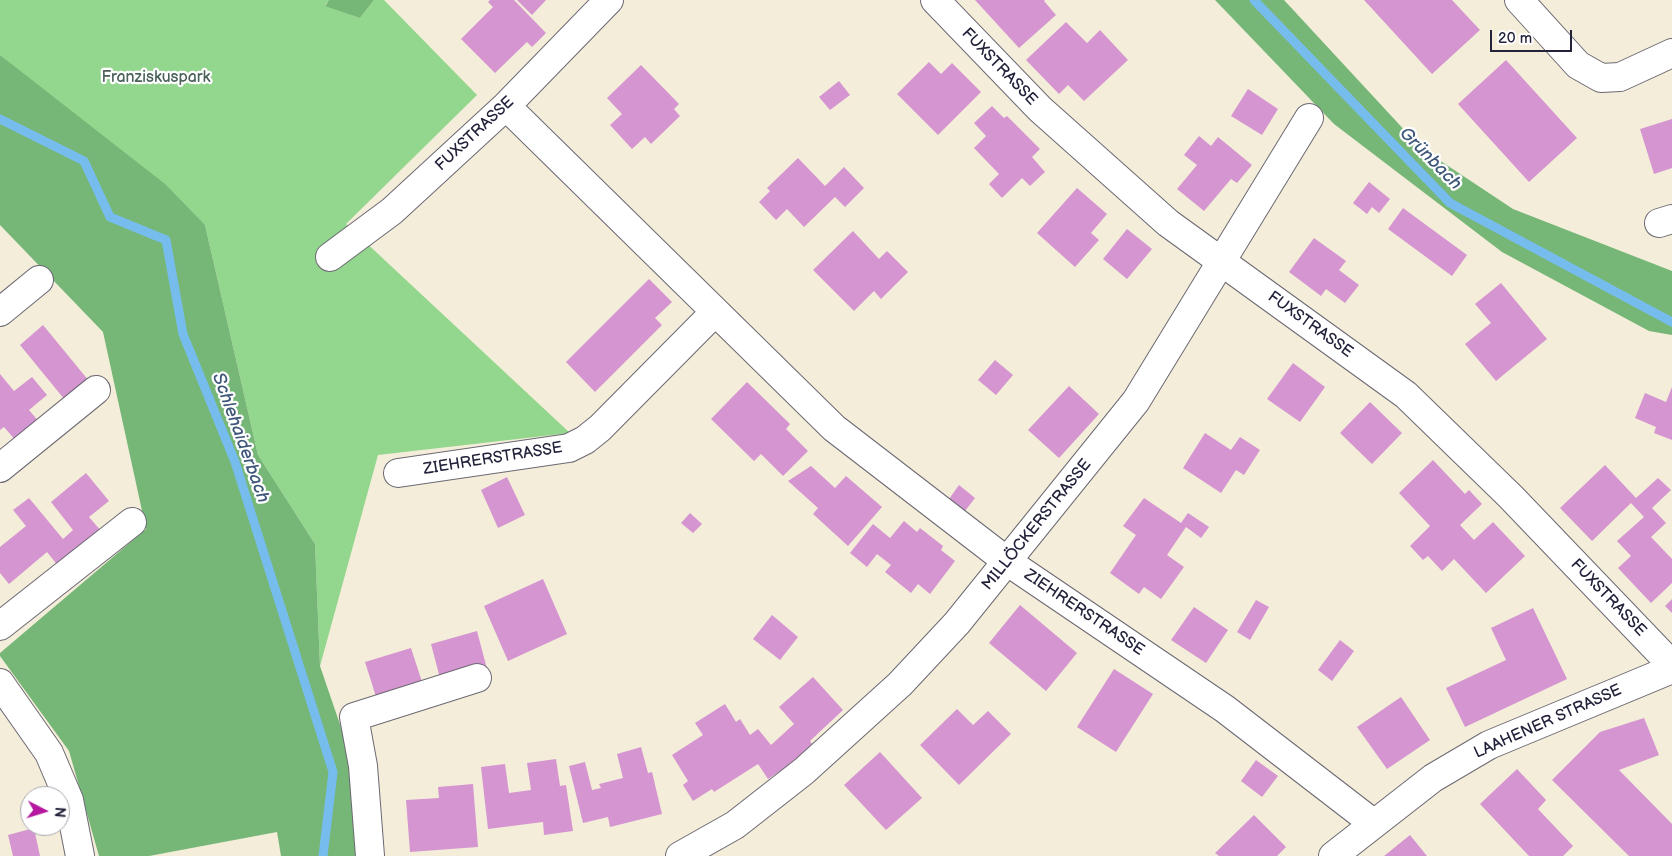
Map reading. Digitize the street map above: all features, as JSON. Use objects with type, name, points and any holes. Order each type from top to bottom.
[{"type":"street","name":"FUXSTRASSE","points":[[330,257],[392,211],[506,106],[609,0]]},
{"type":"street","name":"FUXSTRASSE","points":[[935,0],[1040,110],[1168,223],[1406,395],[1511,497],[1672,665]]},
{"type":"street","points":[[1519,0],[1578,65],[1601,78],[1620,77],[1672,53]]},
{"type":"street","name":"ZIEHRERSTRASSE","points":[[506,106],[714,313],[834,428],[1008,562],[1225,709],[1373,823]]},
{"type":"street","name":"MILLÖCKERSTRASSE","points":[[680,856],[735,825],[804,771],[900,684],[957,623],[1136,401],[1309,118]]},
{"type":"street","points":[[0,312],[39,280]]},
{"type":"street","name":"ZIEHRERSTRASSE","points":[[398,473],[568,448],[585,440],[600,428],[714,313]]},
{"type":"street","points":[[0,468],[96,390]]},
{"type":"street","points":[[0,626],[132,522]]},
{"type":"street","name":"LAAHENER STRASSE","points":[[1333,856],[1433,778],[1489,745],[1672,669]]},
{"type":"street","points":[[370,856],[363,766],[354,717],[477,678]]},
{"type":"street","points":[[0,683],[49,753],[69,800],[80,856]]},
{"type":"green space","name":"Franziskuspark","points":[[0,0],[329,0],[325,5],[360,18],[374,0],[384,0],[477,95],[346,224],[570,433],[378,455],[320,666],[315,544],[258,455],[205,225],[0,55]]},
{"type":"green space","points":[[329,0],[374,0],[360,18],[325,6]]},
{"type":"green space","points":[[1215,0],[1284,0],[1421,148],[1513,209],[1672,271],[1672,335],[1649,331],[1502,252],[1334,124]]},
{"type":"green space","points":[[0,55],[165,184],[205,225],[258,455],[315,544],[320,666],[346,742],[362,856],[281,856],[277,832],[149,856],[99,856],[69,751],[0,656],[0,653],[146,529],[103,332],[0,225]]},
{"type":"building","points":[[490,0],[514,0],[546,33],[532,47],[527,42],[495,73],[461,39],[493,7],[488,2]]},
{"type":"building","points":[[517,0],[546,0],[532,15]]},
{"type":"building","points":[[975,0],[1045,0],[1056,15],[1019,48]]},
{"type":"building","points":[[1364,0],[1452,0],[1480,30],[1432,74]]},
{"type":"building","points":[[1066,22],[1087,43],[1100,30],[1128,60],[1084,101],[1068,85],[1059,94],[1026,60]]},
{"type":"building","points":[[1506,60],[1577,138],[1529,182],[1458,104]]},
{"type":"building","points":[[929,62],[941,74],[952,63],[981,92],[938,135],[897,94]]},
{"type":"building","points":[[641,65],[679,104],[674,109],[680,116],[651,144],[645,137],[632,149],[610,125],[622,114],[607,98]]},
{"type":"building","points":[[839,81],[850,95],[830,110],[819,97]]},
{"type":"building","points":[[1248,89],[1278,109],[1262,135],[1231,116]]},
{"type":"building","points":[[992,106],[1004,118],[1007,116],[1040,149],[1032,157],[1045,172],[1030,186],[1022,178],[1002,198],[989,184],[999,174],[974,148],[986,136],[974,123]]},
{"type":"building","points":[[1672,119],[1672,168],[1654,174],[1640,129]]},
{"type":"building","points":[[1199,136],[1211,146],[1218,137],[1252,165],[1237,183],[1231,179],[1204,211],[1177,189],[1197,165],[1184,155]]},
{"type":"building","points":[[798,158],[825,186],[844,167],[864,188],[845,207],[835,197],[804,227],[787,209],[776,220],[759,202],[770,191],[767,188]]},
{"type":"building","points":[[1369,182],[1390,199],[1379,213],[1372,207],[1367,214],[1353,203]]},
{"type":"building","points":[[1077,188],[1107,214],[1091,233],[1099,240],[1075,267],[1037,233]]},
{"type":"building","points":[[1403,208],[1467,255],[1452,276],[1388,229]]},
{"type":"building","points":[[1127,229],[1152,249],[1127,279],[1103,259]]},
{"type":"building","points":[[853,231],[879,259],[887,251],[908,272],[881,299],[874,291],[854,311],[813,270]]},
{"type":"building","points":[[1314,238],[1346,261],[1339,270],[1359,285],[1345,303],[1326,289],[1321,296],[1289,272]]},
{"type":"building","points":[[649,279],[672,302],[655,318],[662,325],[595,392],[566,362]]},
{"type":"building","points":[[1501,283],[1547,339],[1496,381],[1465,344],[1491,323],[1475,304]]},
{"type":"building","points":[[43,325],[89,381],[65,400],[20,345]]},
{"type":"building","points":[[995,360],[1013,375],[996,395],[978,380]]},
{"type":"building","points":[[1293,363],[1325,387],[1300,422],[1267,399]]},
{"type":"building","points":[[0,374],[14,391],[32,377],[47,395],[29,410],[40,423],[17,442],[4,427],[0,430]]},
{"type":"building","points":[[747,382],[790,424],[786,429],[808,451],[783,476],[761,454],[754,461],[711,419]]},
{"type":"building","points":[[1069,386],[1099,414],[1059,458],[1028,430]]},
{"type":"building","points":[[1672,387],[1672,440],[1654,433],[1656,427],[1635,418],[1645,393],[1666,402]]},
{"type":"building","points":[[1370,402],[1402,433],[1372,464],[1340,433]]},
{"type":"building","points":[[1205,433],[1231,450],[1240,437],[1260,450],[1244,475],[1236,470],[1221,493],[1183,468]]},
{"type":"building","points":[[1433,460],[1465,494],[1469,490],[1482,504],[1460,525],[1474,540],[1493,522],[1525,556],[1486,593],[1454,559],[1442,571],[1428,556],[1423,560],[1410,546],[1430,526],[1399,493]]},
{"type":"building","points":[[1605,465],[1636,498],[1658,478],[1671,490],[1652,508],[1666,523],[1651,537],[1672,559],[1672,583],[1651,603],[1618,568],[1631,556],[1617,541],[1644,517],[1631,503],[1592,541],[1560,508]]},
{"type":"building","points":[[811,466],[835,488],[846,476],[882,507],[848,546],[813,514],[818,508],[788,481]]},
{"type":"building","points":[[86,473],[109,501],[89,517],[102,532],[59,567],[47,552],[9,584],[0,573],[0,547],[26,526],[13,510],[29,498],[63,539],[73,530],[51,502]]},
{"type":"building","points":[[507,477],[525,515],[498,528],[481,490]]},
{"type":"building","points":[[959,485],[975,498],[965,511],[949,499]]},
{"type":"building","points":[[1144,498],[1181,523],[1188,513],[1209,527],[1201,538],[1186,527],[1167,555],[1184,567],[1161,599],[1144,587],[1139,594],[1110,573],[1136,535],[1123,526]]},
{"type":"building","points":[[690,513],[702,524],[693,533],[681,523]]},
{"type":"building","points":[[904,521],[917,532],[920,528],[943,546],[941,550],[955,561],[930,594],[918,584],[911,593],[885,572],[891,565],[877,554],[867,567],[850,553],[873,524],[890,538]]},
{"type":"building","points":[[543,579],[567,634],[508,661],[484,606]]},
{"type":"building","points":[[1672,599],[1672,613],[1665,606]]},
{"type":"building","points":[[1256,600],[1269,607],[1250,640],[1237,632]]},
{"type":"building","points":[[1020,605],[1077,653],[1046,691],[989,643]]},
{"type":"building","points":[[1194,607],[1228,630],[1206,663],[1171,640]]},
{"type":"building","points":[[1533,608],[1567,679],[1465,727],[1446,688],[1506,660],[1491,628]]},
{"type":"building","points":[[772,615],[798,637],[780,660],[753,639]]},
{"type":"building","points":[[477,631],[487,669],[441,682],[431,644]]},
{"type":"building","points":[[1340,640],[1354,651],[1332,681],[1318,670]]},
{"type":"building","points":[[411,648],[424,688],[378,703],[365,662]]},
{"type":"building","points":[[1114,669],[1153,694],[1116,752],[1077,727]]},
{"type":"building","points":[[813,677],[843,710],[810,741],[812,744],[789,765],[768,779],[758,764],[714,792],[712,789],[693,801],[683,785],[688,781],[672,755],[703,735],[695,723],[725,704],[736,722],[740,719],[750,735],[758,729],[771,745],[794,724],[779,707]]},
{"type":"building","points":[[1401,697],[1430,740],[1387,769],[1357,727]]},
{"type":"building","points":[[957,709],[973,725],[988,711],[1011,734],[959,785],[920,745]]},
{"type":"building","points":[[1644,718],[1659,755],[1619,770],[1672,824],[1672,856],[1629,856],[1552,780],[1600,732]]},
{"type":"building","points":[[641,747],[648,773],[652,772],[662,814],[610,827],[608,817],[583,823],[569,766],[585,762],[592,790],[601,788],[599,784],[623,778],[617,754]]},
{"type":"building","points":[[880,752],[922,798],[886,830],[844,785]]},
{"type":"building","points":[[556,759],[560,786],[566,785],[573,831],[544,835],[543,822],[488,829],[481,767],[505,764],[509,793],[531,790],[527,763]]},
{"type":"building","points":[[1256,760],[1278,776],[1262,797],[1241,781]]},
{"type":"building","points":[[1517,769],[1546,800],[1538,809],[1573,846],[1563,856],[1529,856],[1480,804]]},
{"type":"building","points":[[473,784],[478,847],[410,852],[406,800],[439,798],[438,787]]},
{"type":"building","points":[[1254,815],[1286,847],[1277,856],[1219,856],[1215,853]]},
{"type":"building","points":[[20,832],[20,836],[36,836],[40,856],[13,856],[8,835]]},
{"type":"building","points":[[1410,835],[1427,856],[1384,856]]},
{"type":"waterway","name":"Grünbach","points":[[1254,0],[1450,203],[1672,322]]},
{"type":"waterway","name":"Schlehaiderbach","points":[[0,119],[84,161],[110,217],[166,240],[183,334],[235,462],[333,772],[323,856]]}]
